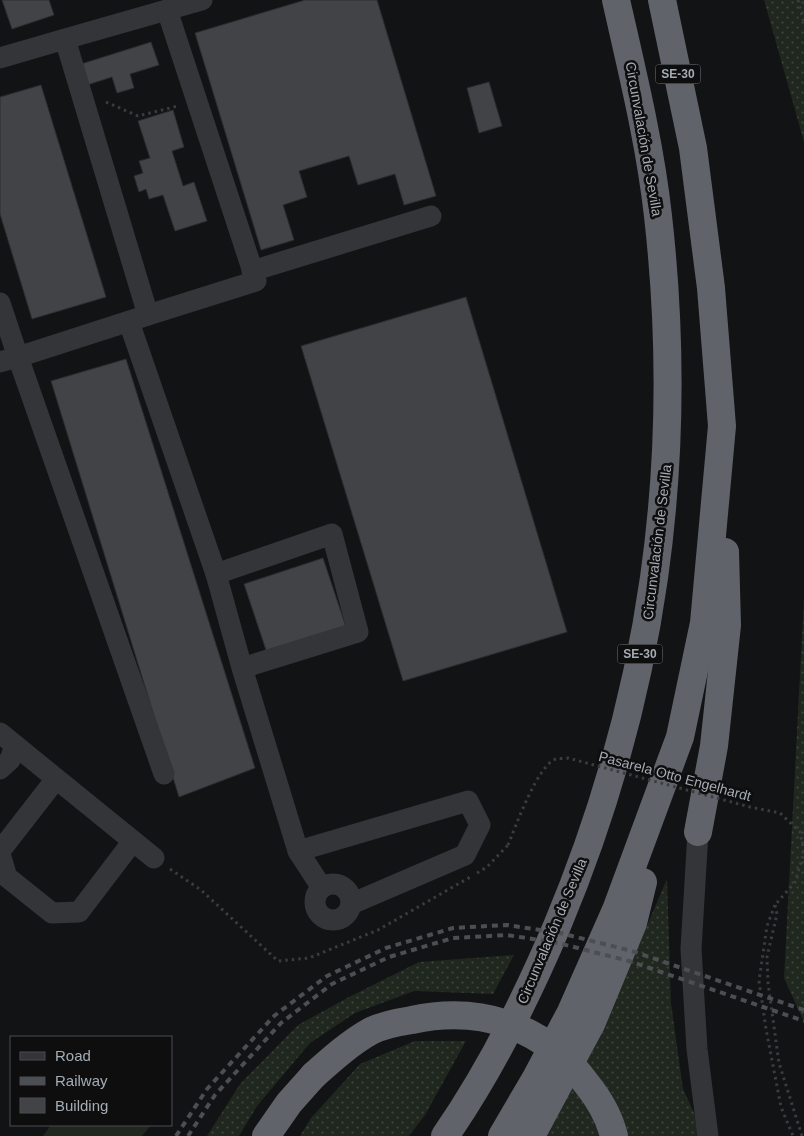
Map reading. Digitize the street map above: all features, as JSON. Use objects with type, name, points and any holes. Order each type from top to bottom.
[{"type":"highway","name":"Circunvalación de Sevilla","points":[[445,1136],[496,1054],[525,997],[573,888],[599,817],[630,706],[650,612],[662,522],[666,467],[668,361],[666,308],[654,187],[645,134],[616,0]]},
{"type":"highway","name":"SE-30","points":[[502,1136],[528,1093],[571,1012],[616,910],[680,737],[704,623],[722,426],[711,288],[693,148],[662,0]]},
{"type":"highway","points":[[698,832],[714,746],[727,625],[722,426]]},
{"type":"highway","points":[[531,1136],[591,1024],[633,923],[680,737]]},
{"type":"highway","points":[[266,1136],[289,1103],[314,1075],[336,1056],[372,1030],[431,1015],[468,1015],[500,1020],[527,1032],[551,1046],[575,1068],[598,1098],[611,1123],[614,1136]]},
{"type":"street","points":[[0,58],[202,0]]},
{"type":"street","points":[[9,360],[256,281],[167,10]]},
{"type":"street","points":[[65,39],[138,318],[216,574],[242,668],[298,851],[322,888]]},
{"type":"street","points":[[252,271],[432,216]]},
{"type":"street","points":[[0,303],[9,360],[164,774]]},
{"type":"street","points":[[216,574],[332,534],[358,632],[242,668]]},
{"type":"street","points":[[0,769],[10,760],[8,739]]},
{"type":"street","points":[[8,739],[154,858]]},
{"type":"street","points":[[56,779],[0,853],[7,877],[52,913],[79,912],[133,841]]},
{"type":"street","points":[[298,851],[468,801],[480,825],[465,856],[351,904]]},
{"type":"street","points":[[698,832],[691,949],[697,1049],[708,1136]]},
{"type":"street","points":[[333,884],[344,888],[351,904],[342,918],[336,920],[325,918],[320,914],[316,904],[318,892],[322,888],[333,884]]},
{"type":"path","points":[[798,0],[804,23]]},
{"type":"path","points":[[80,91],[138,116],[178,106]]},
{"type":"path","name":"Pasarela Otto Engelhardt","points":[[154,858],[201,890],[278,961],[309,958],[378,930],[487,868],[508,845],[528,796],[546,766],[554,759],[568,758],[750,807],[780,813],[800,832],[804,852],[795,882],[775,905]]},
{"type":"path","points":[[775,905],[767,926],[759,981],[781,1107],[793,1136]]},
{"type":"path","points":[[775,905],[777,914],[767,956],[768,983],[780,1063],[802,1136]]},
{"type":"shaded area","points":[[764,0],[804,0],[804,142]]},
{"type":"shaded area","points":[[804,599],[804,1022],[784,978]]},
{"type":"shaded area","points":[[667,879],[671,1003],[683,1089],[705,1136],[546,1136],[608,1016]]},
{"type":"shaded area","points":[[514,955],[493,994],[414,991],[355,1013],[310,1043],[257,1106],[239,1136],[207,1136],[240,1084],[298,1025],[419,962]]},
{"type":"shaded area","points":[[415,1041],[466,1041],[425,1115],[409,1136],[300,1136],[311,1118],[360,1064]]},
{"type":"shaded area","points":[[50,1126],[150,1126],[142,1136],[43,1136]]},
{"type":"building","points":[[2,0],[49,0],[54,15],[12,29]]},
{"type":"building","points":[[305,0],[377,0],[436,196],[404,205],[395,174],[358,185],[349,156],[299,171],[307,197],[283,205],[294,240],[261,250],[195,33]]},
{"type":"building","points":[[151,42],[159,65],[130,74],[134,88],[117,93],[112,77],[84,86],[78,65]]},
{"type":"building","points":[[489,82],[502,126],[479,133],[467,88]]},
{"type":"building","points":[[41,85],[106,297],[32,319],[0,214],[0,97]]},
{"type":"building","points":[[173,110],[184,147],[172,151],[183,186],[194,182],[207,221],[175,231],[163,195],[149,199],[146,189],[139,192],[134,176],[143,173],[139,161],[150,158],[138,121]]},
{"type":"building","points":[[466,297],[567,632],[403,681],[301,346]]},
{"type":"building","points":[[126,359],[255,768],[179,797],[51,381]]},
{"type":"building","points":[[323,558],[346,627],[267,653],[244,584]]},
{"type":"railway","points":[[176,1136],[207,1089],[274,1016],[327,976],[386,948],[453,928],[507,925],[560,933],[632,951],[804,1010]]},
{"type":"railway","points":[[188,1136],[215,1095],[281,1023],[332,984],[389,957],[453,938],[507,935],[558,943],[629,961],[804,1021]]}]
